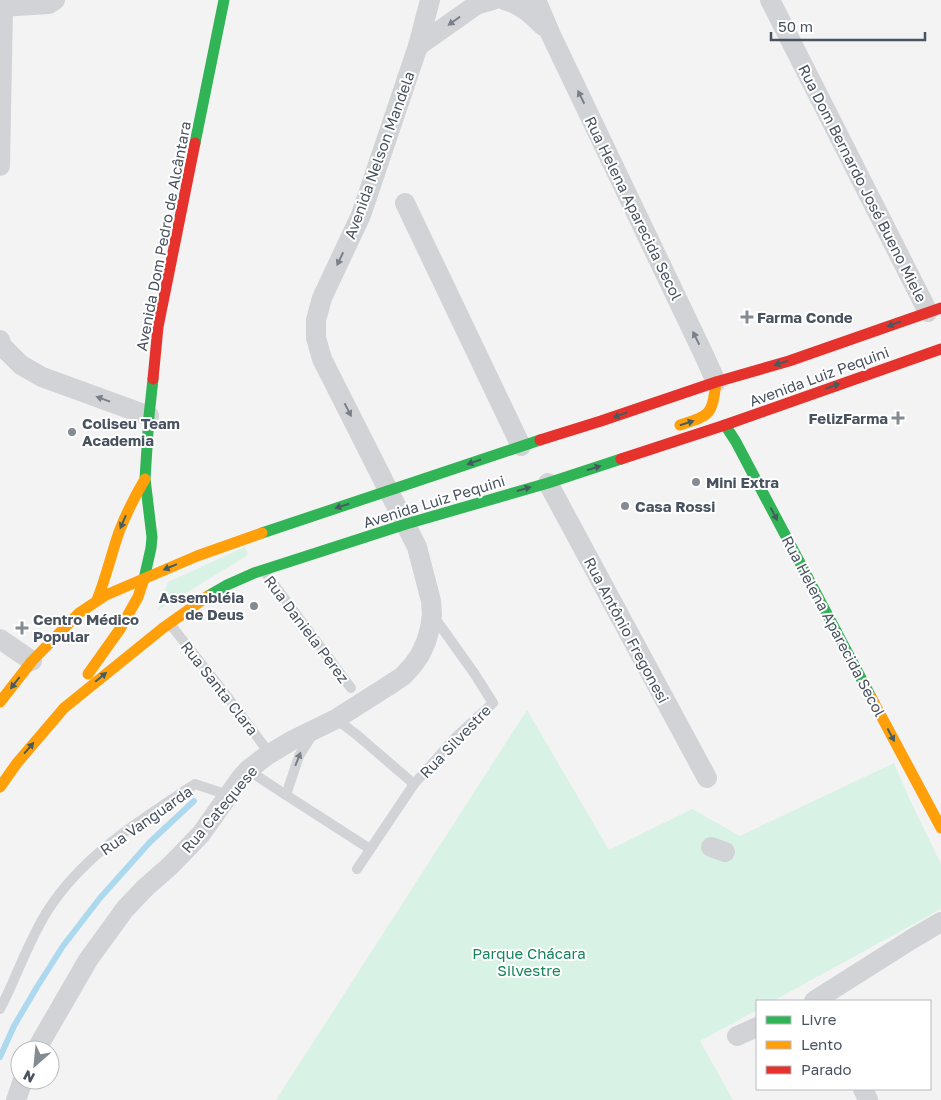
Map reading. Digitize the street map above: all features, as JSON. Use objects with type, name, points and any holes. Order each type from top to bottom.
[{"type":"main road","name":"Avenida Dom Pedro de Alcântara","points":[[64,708],[120,629],[138,597],[144,579],[152,537],[145,479],[158,328],[224,0]]},
{"type":"main road","name":"Avenida Luiz Pequini","points":[[0,702],[32,661],[79,613],[97,600],[197,556],[388,490],[716,382],[788,361],[935,310]]},
{"type":"main road","points":[[748,384],[844,354],[860,336]]},
{"type":"main road","name":"Avenida Luiz Pequini","points":[[0,787],[17,763],[64,708],[133,651],[206,597],[227,584],[263,570],[406,524],[548,483],[725,425],[941,349]]},
{"type":"main road","points":[[669,429],[706,417],[711,412],[714,404],[716,382]]},
{"type":"main road","points":[[725,425],[733,407]]},
{"type":"main road","name":"Rua Helena Aparecida Secol","points":[[725,425],[736,442],[941,828]]},
{"type":"main road","points":[[548,483],[568,463]]},
{"type":"main road","name":"Avenida Dom Pedro de Alcântara","points":[[97,600],[119,533],[136,494],[145,479]]},
{"type":"street","points":[[0,166],[2,7],[49,4],[55,0]]},
{"type":"street","name":"Avenida Nelson Mandela","points":[[406,524],[322,360],[316,338],[316,320],[322,298],[361,215],[418,46],[430,0]]},
{"type":"street","points":[[418,46],[469,10],[493,0]]},
{"type":"street","name":"Rua Helena Aparecida Secol","points":[[504,0],[524,8],[551,35]]},
{"type":"street","name":"Rua Helena Aparecida Secol","points":[[536,0],[716,382]]},
{"type":"street","name":"Rua Dom Bernardo José Bueno Miele","points":[[770,0],[935,310]]},
{"type":"street","points":[[405,203],[521,446]]},
{"type":"street","points":[[0,340],[2,346],[21,365],[42,377],[149,416]]},
{"type":"street","name":"Rua Antônio Fregonesi","points":[[548,483],[707,778]]},
{"type":"street","name":"Rua Catequese","points":[[42,1040],[88,960],[125,909],[201,834],[248,770],[291,741],[328,723],[391,684],[403,676],[413,665],[426,642],[432,614],[431,601],[417,547],[406,524]]},
{"type":"street","points":[[0,639],[32,661]]},
{"type":"street","points":[[818,1000],[941,922]]},
{"type":"street","points":[[912,939],[941,935]]},
{"type":"street","points":[[737,1036],[756,1027]]},
{"type":"lane","name":"Rua Daniela Perez","points":[[263,570],[351,688]]},
{"type":"lane","name":"Rua Silvestre","points":[[357,869],[414,784],[454,738],[493,703],[432,614]]},
{"type":"lane","name":"Rua Santa Clara","points":[[170,623],[270,754]]},
{"type":"lane","points":[[286,796],[299,756],[309,738],[328,723],[357,735],[414,784]]},
{"type":"lane","points":[[248,770],[370,849]]},
{"type":"lane","name":"Rua Vanguarda","points":[[0,1009],[37,928],[49,909],[65,888],[102,849],[132,826],[195,784],[228,795]]},
{"type":"green space","points":[[245,547],[248,555],[158,610],[168,582]]},
{"type":"green space","name":"Parque Chácara Silvestre","points":[[527,710],[609,850],[692,809],[740,836],[894,763],[941,864],[941,909],[775,1000],[756,1000],[756,1011],[700,1041],[733,1100],[276,1100]]},
{"type":"waterway","points":[[0,1057],[14,1026],[63,946],[100,898],[150,842],[194,801]]},
{"type":"traffic: fast","points":[[195,143],[224,0]]},
{"type":"traffic: fast","points":[[144,579],[152,537],[145,479],[153,379]]},
{"type":"traffic: fast","points":[[725,425],[736,442],[871,697]]},
{"type":"traffic: fast","points":[[262,533],[540,440]]},
{"type":"traffic: fast","points":[[208,596],[254,573],[406,524],[548,483],[621,459]]},
{"type":"traffic: slow","points":[[680,425],[698,419],[708,412],[713,401],[716,382]]},
{"type":"traffic: slow","points":[[97,600],[119,532],[145,479]]},
{"type":"traffic: slow","points":[[0,702],[32,661],[79,613],[106,595],[197,556],[262,533]]},
{"type":"traffic: slow","points":[[88,674],[120,629],[138,597],[144,579]]},
{"type":"traffic: slow","points":[[0,787],[17,763],[64,708],[163,628],[208,596]]},
{"type":"traffic: slow","points":[[871,697],[941,828]]},
{"type":"traffic: jam","points":[[153,379],[158,327],[195,143]]},
{"type":"traffic: jam","points":[[540,440],[716,382],[789,361],[941,308]]},
{"type":"traffic: jam","points":[[621,459],[725,425],[941,349]]},
{"type":"place","name":"Farma Conde","points":[[747,317]]},
{"type":"place","name":"FelizFarma","points":[[898,418]]},
{"type":"place","name":"Coliseu Team Academia","points":[[72,432]]},
{"type":"place","name":"Mini Extra","points":[[696,482]]},
{"type":"place","name":"Casa Rossi","points":[[625,506]]},
{"type":"place","name":"Assembléia de Deus","points":[[254,606]]},
{"type":"place","name":"Centro Médico Popular","points":[[22,628]]}]
